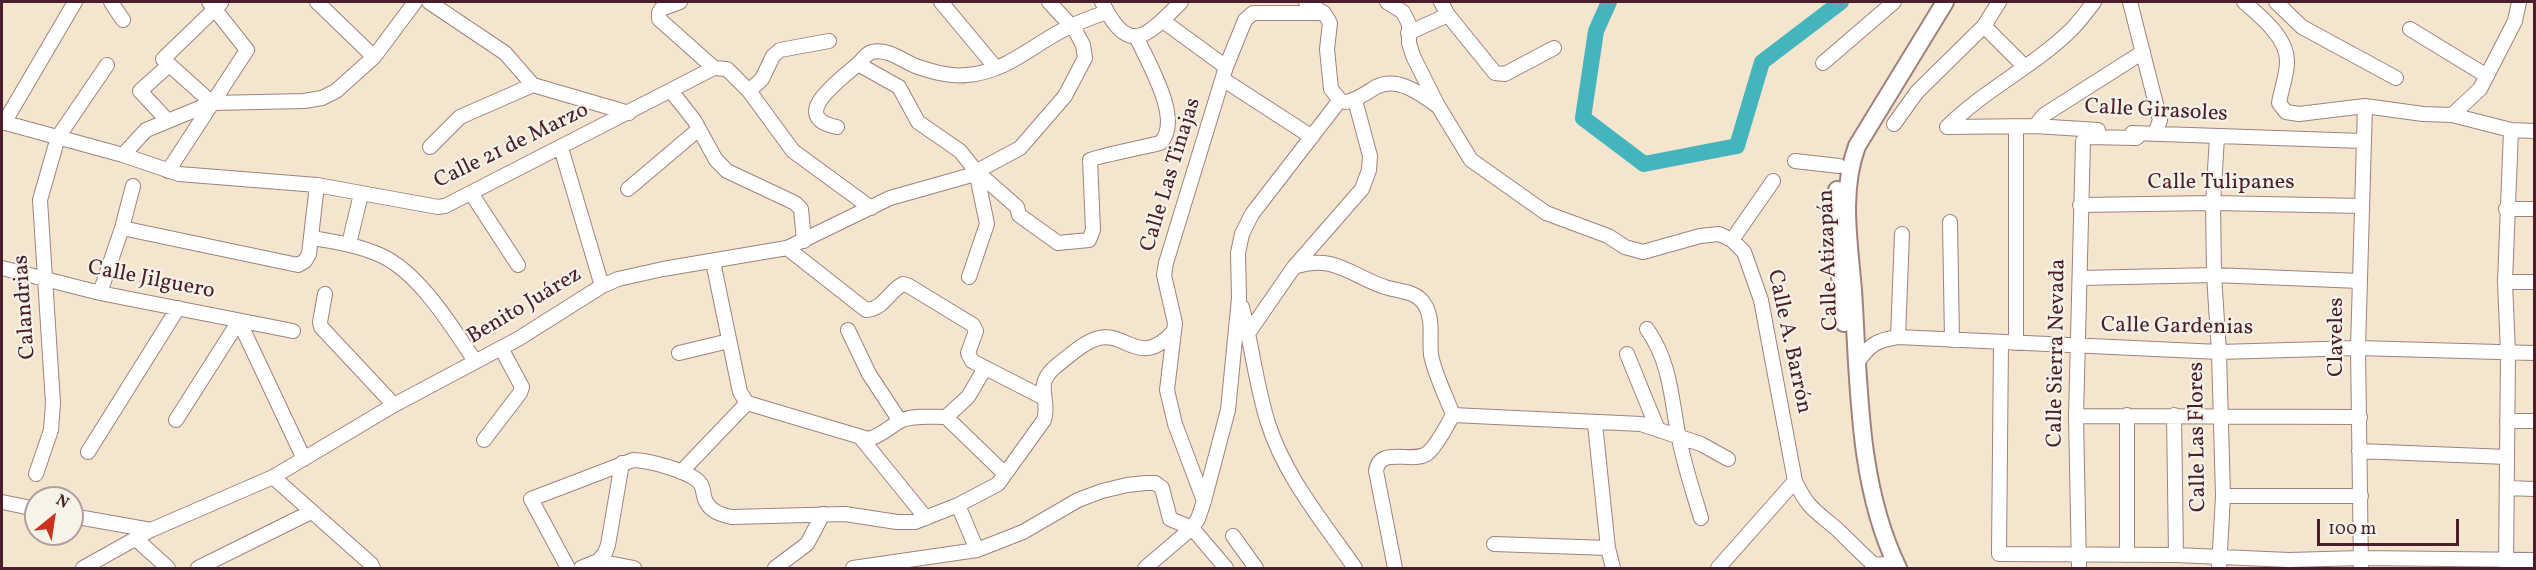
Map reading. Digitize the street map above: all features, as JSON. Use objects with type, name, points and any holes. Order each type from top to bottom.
[{"type":"main road","name":"Calle Atizapán","points":[[1852,363],[1835,216],[1839,166],[1847,141],[1932,2]]},
{"type":"main road","name":"Calle Atizapán","points":[[1852,363],[1846,214],[1850,166],[1857,146],[1945,2]]},
{"type":"main road","points":[[1852,363],[1850,417],[1862,491],[1882,566]]},
{"type":"street","points":[[3,123],[75,2]]},
{"type":"street","points":[[111,2],[123,20]]},
{"type":"street","points":[[317,2],[374,57]]},
{"type":"street","points":[[429,2],[505,53],[533,85],[629,113]]},
{"type":"street","points":[[680,2],[663,5],[658,13],[659,19],[714,68],[728,69],[754,86],[793,151],[871,208]]},
{"type":"street","points":[[941,2],[996,68]]},
{"type":"street","name":"Benito Juárez","points":[[83,568],[151,530],[273,477],[394,405],[501,348],[602,286],[632,276],[787,248],[904,193],[947,184],[1020,148],[1070,87],[1085,58],[1083,45],[1072,26],[1049,2]]},
{"type":"street","points":[[837,128],[819,122],[815,111],[821,99],[868,53],[883,52],[918,67],[950,75],[975,74],[1014,62],[1105,7],[1112,21],[1124,34],[1136,36],[1144,34],[1181,2]]},
{"type":"street","points":[[1306,2],[1324,13],[1330,23],[1327,49],[1331,89],[1340,100],[1345,102],[1355,100],[1383,83],[1390,83],[1418,92],[1438,106]]},
{"type":"street","points":[[1387,2],[1403,12],[1409,24],[1408,33],[1413,56],[1438,106],[1471,160],[1546,213],[1598,232],[1635,251],[1651,250],[1712,234],[1719,234],[1732,240],[1773,181]]},
{"type":"street","points":[[1441,2],[1448,15],[1495,73],[1505,74],[1554,48]]},
{"type":"street","points":[[1823,63],[1894,2]]},
{"type":"street","points":[[1894,124],[1917,92],[1984,26],[1999,2]]},
{"type":"street","points":[[1984,26],[2025,67],[2071,30],[2094,2]]},
{"type":"street","points":[[2130,2],[2160,120],[2148,134]]},
{"type":"street","points":[[2244,2],[2271,26],[2283,45],[2288,60],[2279,103],[2286,112],[2299,114],[2365,106],[2423,114],[2452,114],[2511,130],[2532,128]]},
{"type":"street","points":[[2276,2],[2302,27],[2396,78]]},
{"type":"street","points":[[2452,114],[2480,89],[2515,21],[2519,2]]},
{"type":"street","points":[[167,120],[140,91],[216,4],[247,47],[246,53],[168,171]]},
{"type":"street","points":[[123,155],[142,133],[167,120],[212,103],[304,101],[322,98],[336,91],[374,57],[408,5]]},
{"type":"street","points":[[1168,12],[1225,73],[1312,136]]},
{"type":"street","name":"Calle Las Tinajas","points":[[1204,501],[1175,424],[1167,390],[1174,315],[1164,275],[1166,263],[1225,73],[1248,16],[1254,13],[1324,13]]},
{"type":"street","points":[[1408,33],[1448,15]]},
{"type":"street","points":[[2410,29],[2487,76]]},
{"type":"street","points":[[858,64],[899,87],[918,122],[960,151],[976,171],[1017,207],[1019,216],[1058,243],[1083,242],[1089,240],[1093,230],[1090,160],[1094,157],[1107,157],[1160,143],[1165,139],[1169,127],[1162,93],[1136,36]]},
{"type":"street","points":[[754,86],[762,79],[773,56],[780,50],[829,41]]},
{"type":"street","points":[[2035,126],[2044,115],[2143,52]]},
{"type":"street","points":[[166,62],[212,103]]},
{"type":"street","name":"Calandrias","points":[[36,474],[51,430],[53,403],[40,200],[58,137],[107,65]]},
{"type":"street","name":"Calle Girasoles","points":[[2025,67],[1963,111],[1947,127],[2035,126],[2148,134],[2362,141]]},
{"type":"street","name":"Calle 21 de Marzo","points":[[3,123],[123,155],[179,174],[317,185],[438,207],[445,206],[561,148],[714,68]]},
{"type":"street","points":[[430,147],[460,117],[533,85]]},
{"type":"street","points":[[671,91],[699,129],[716,160],[727,171],[795,203],[801,209],[804,241]]},
{"type":"street","points":[[1145,568],[1192,528],[1198,519],[1204,501],[1228,410],[1239,298],[1238,253],[1246,223],[1340,100]]},
{"type":"street","points":[[1249,332],[1294,267],[1362,189],[1370,156],[1355,100]]},
{"type":"street","name":"Claveles","points":[[2361,563],[2358,348],[2362,141],[2365,106]]},
{"type":"street","points":[[2016,126],[2016,343]]},
{"type":"street","points":[[628,189],[699,129]]},
{"type":"street","points":[[2506,564],[2508,353],[2505,282],[2506,209],[2511,130]]},
{"type":"street","name":"Calle Sierra Nevada","points":[[2079,562],[2076,416],[2080,347],[2080,205],[2085,138],[2136,138],[2148,134]]},
{"type":"street","name":"Calle Las Flores","points":[[2217,137],[2213,203],[2214,275],[2219,352],[2223,496],[2219,563]]},
{"type":"street","points":[[561,148],[602,286]]},
{"type":"street","points":[[1795,161],[1839,166]]},
{"type":"street","points":[[969,277],[987,224],[976,171]]},
{"type":"street","points":[[122,228],[298,265],[302,264],[309,254],[317,185]]},
{"type":"street","points":[[100,293],[122,228],[133,186]]},
{"type":"street","points":[[471,193],[518,265]]},
{"type":"street","points":[[349,244],[361,194]]},
{"type":"street","name":"Calle Tulipanes","points":[[2080,205],[2213,203],[2362,206]]},
{"type":"street","points":[[2506,209],[2535,209]]},
{"type":"street","points":[[1950,222],[1952,340]]},
{"type":"street","points":[[1898,337],[1902,234]]},
{"type":"street","points":[[312,238],[349,244],[382,256],[433,300],[475,361]]},
{"type":"street","name":"Calle A. Barrón","points":[[1732,240],[1749,259],[1761,300],[1795,481],[1811,509],[1882,566]]},
{"type":"street","points":[[787,248],[866,310],[879,306],[898,286],[903,284],[909,286],[973,325],[976,331],[969,358],[1044,398]]},
{"type":"street","points":[[712,262],[740,392],[747,404],[861,438],[874,438],[900,421],[914,417],[946,417],[968,397],[985,368]]},
{"type":"street","points":[[1294,267],[1312,263],[1347,268],[1386,288],[1413,294],[1421,300],[1428,310],[1431,324],[1431,355],[1453,415]]},
{"type":"street","name":"Calle Jilguero","points":[[2,268],[100,293],[293,331]]},
{"type":"street","points":[[2081,278],[2214,275],[2360,281]]},
{"type":"street","points":[[2505,282],[2535,282]]},
{"type":"street","points":[[325,294],[321,327],[394,405]]},
{"type":"street","points":[[1239,298],[1249,332],[1268,425],[1276,444],[1295,480],[1355,568]]},
{"type":"street","points":[[88,452],[178,308]]},
{"type":"street","points":[[176,420],[239,321]]},
{"type":"street","points":[[239,321],[304,459]]},
{"type":"street","points":[[1647,329],[1666,363],[1679,437],[1701,518]]},
{"type":"street","points":[[848,330],[869,374],[900,421]]},
{"type":"street","points":[[568,568],[531,499],[622,463],[641,460],[681,472],[699,482],[706,503],[721,515],[732,517],[845,514],[906,523],[926,518],[958,505],[998,484],[1044,420],[1046,413],[1043,383],[1049,372],[1094,340],[1109,337],[1131,347],[1148,347],[1165,341],[1173,332]]},
{"type":"street","name":"Calle Gardenias","points":[[1852,363],[1879,339],[1898,337],[2219,352],[2358,348],[2535,353]]},
{"type":"street","points":[[679,353],[729,341]]},
{"type":"street","points":[[2001,342],[1999,554],[2079,562],[2127,555],[2176,555],[2219,563],[2289,560],[2506,564],[2535,560]]},
{"type":"street","points":[[484,440],[520,393],[522,387],[501,348]]},
{"type":"street","points":[[1627,354],[1658,430]]},
{"type":"street","points":[[681,472],[747,404]]},
{"type":"street","points":[[1453,415],[1595,424],[1641,424],[1701,444],[1728,459]]},
{"type":"street","points":[[1395,568],[1376,471],[1377,465],[1380,460],[1388,457],[1421,457],[1429,453],[1453,415]]},
{"type":"street","points":[[2127,415],[2127,555]]},
{"type":"street","points":[[2174,415],[2176,555]]},
{"type":"street","points":[[2076,416],[2360,417]]},
{"type":"street","points":[[946,417],[1005,474]]},
{"type":"street","points":[[2507,421],[2535,421]]},
{"type":"street","points":[[1595,424],[1608,548],[1613,568]]},
{"type":"street","points":[[861,438],[926,518]]},
{"type":"street","points":[[2360,451],[2507,457]]},
{"type":"street","points":[[581,568],[598,561],[605,553],[622,463]]},
{"type":"street","points":[[273,477],[373,568]]},
{"type":"street","points":[[1719,568],[1795,481]]},
{"type":"street","points":[[853,568],[977,550],[1023,532],[1078,500],[1127,485],[1159,485],[1162,488],[1170,519],[1192,528],[1226,568]]},
{"type":"street","points":[[2507,488],[2535,489]]},
{"type":"street","points":[[2223,496],[2361,496]]},
{"type":"street","points":[[2,502],[24,507]]},
{"type":"street","points":[[958,505],[977,550]]},
{"type":"street","points":[[198,568],[311,512]]},
{"type":"street","points":[[774,568],[807,544],[823,514]]},
{"type":"street","points":[[84,518],[151,530]]},
{"type":"street","points":[[1233,536],[1256,568]]},
{"type":"street","points":[[135,539],[168,568]]},
{"type":"street","points":[[1494,544],[1608,548]]},
{"type":"street","points":[[598,561],[634,568]]},
{"type":"waterway","points":[[1609,2],[1596,31],[1583,118],[1644,164],[1737,146],[1762,62],[1841,2]]}]
